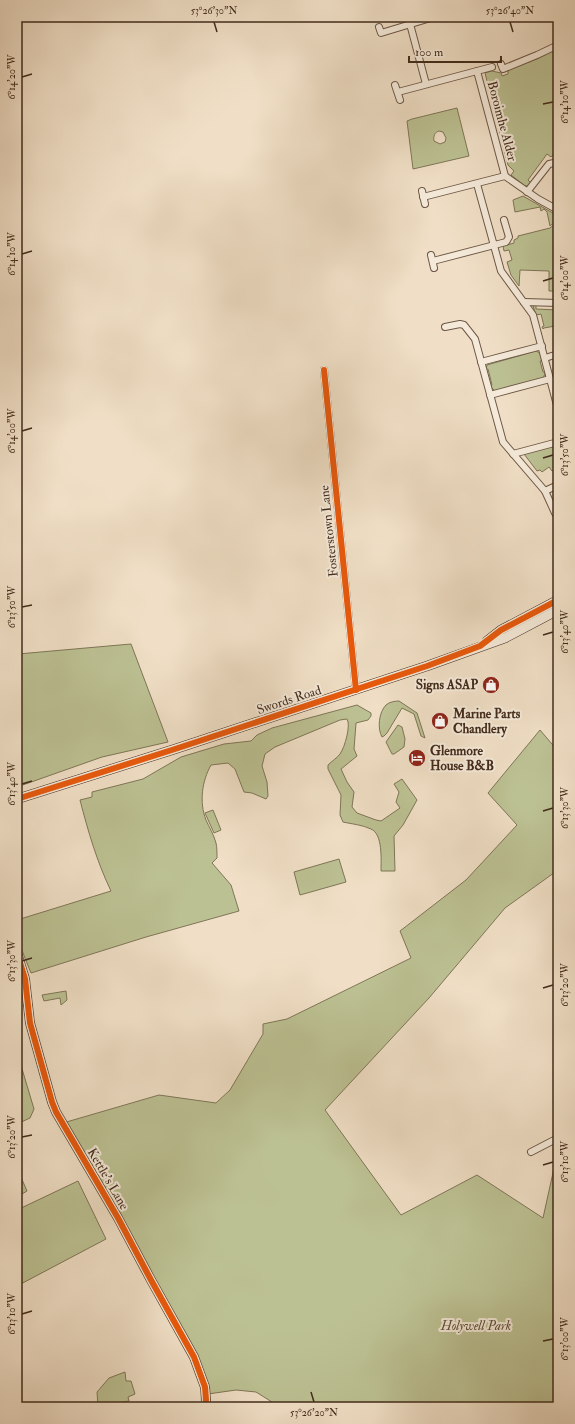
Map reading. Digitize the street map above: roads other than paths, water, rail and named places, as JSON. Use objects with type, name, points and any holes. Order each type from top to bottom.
[{"type":"main road","name":"Swords Road","points":[[480,646],[501,630],[558,600]]},
{"type":"main road","name":"Swords Road","points":[[17,799],[427,666],[505,638],[558,610]]},
{"type":"street","points":[[379,27],[381,33],[434,17]]},
{"type":"street","points":[[410,24],[426,84]]},
{"type":"street","points":[[503,69],[558,45]]},
{"type":"street","name":"Boroimhe Alder","points":[[398,92],[492,67]]},
{"type":"street","name":"Boroimhe Alder","points":[[477,71],[505,176]]},
{"type":"street","points":[[395,85],[400,100]]},
{"type":"street","points":[[528,192],[549,164],[554,163],[558,167]]},
{"type":"street","points":[[423,197],[505,176],[558,210]]},
{"type":"street","points":[[477,184],[501,271],[533,315],[558,409]]},
{"type":"street","points":[[433,261],[506,242],[509,237],[504,220]]},
{"type":"street","points":[[524,302],[558,303]]},
{"type":"street","points":[[445,327],[457,324],[464,325],[475,339],[503,442],[545,491],[555,513]]},
{"type":"street","points":[[481,362],[542,346]]},
{"type":"street","points":[[545,358],[558,354]]},
{"type":"street","name":"Fosterstown Lane","points":[[324,370],[356,690]]},
{"type":"street","points":[[490,396],[550,379]]},
{"type":"street","points":[[513,454],[558,442]]},
{"type":"street","points":[[545,491],[558,485]]},
{"type":"street","name":"Kettle's Lane","points":[[17,953],[25,979],[30,1023],[56,1112],[118,1218],[194,1356],[205,1387],[206,1400],[204,1407]]},
{"type":"street","points":[[531,1152],[558,1138]]},
{"type":"place","name":"Signs ASAP","points":[[491,685]]},
{"type":"place","name":"Marine Parts Chandlery","points":[[440,721]]},
{"type":"place","name":"Glenmore House B&B","points":[[417,758]]},
{"type":"park label","name":"Holywell Park","points":[[476,1326]]}]
